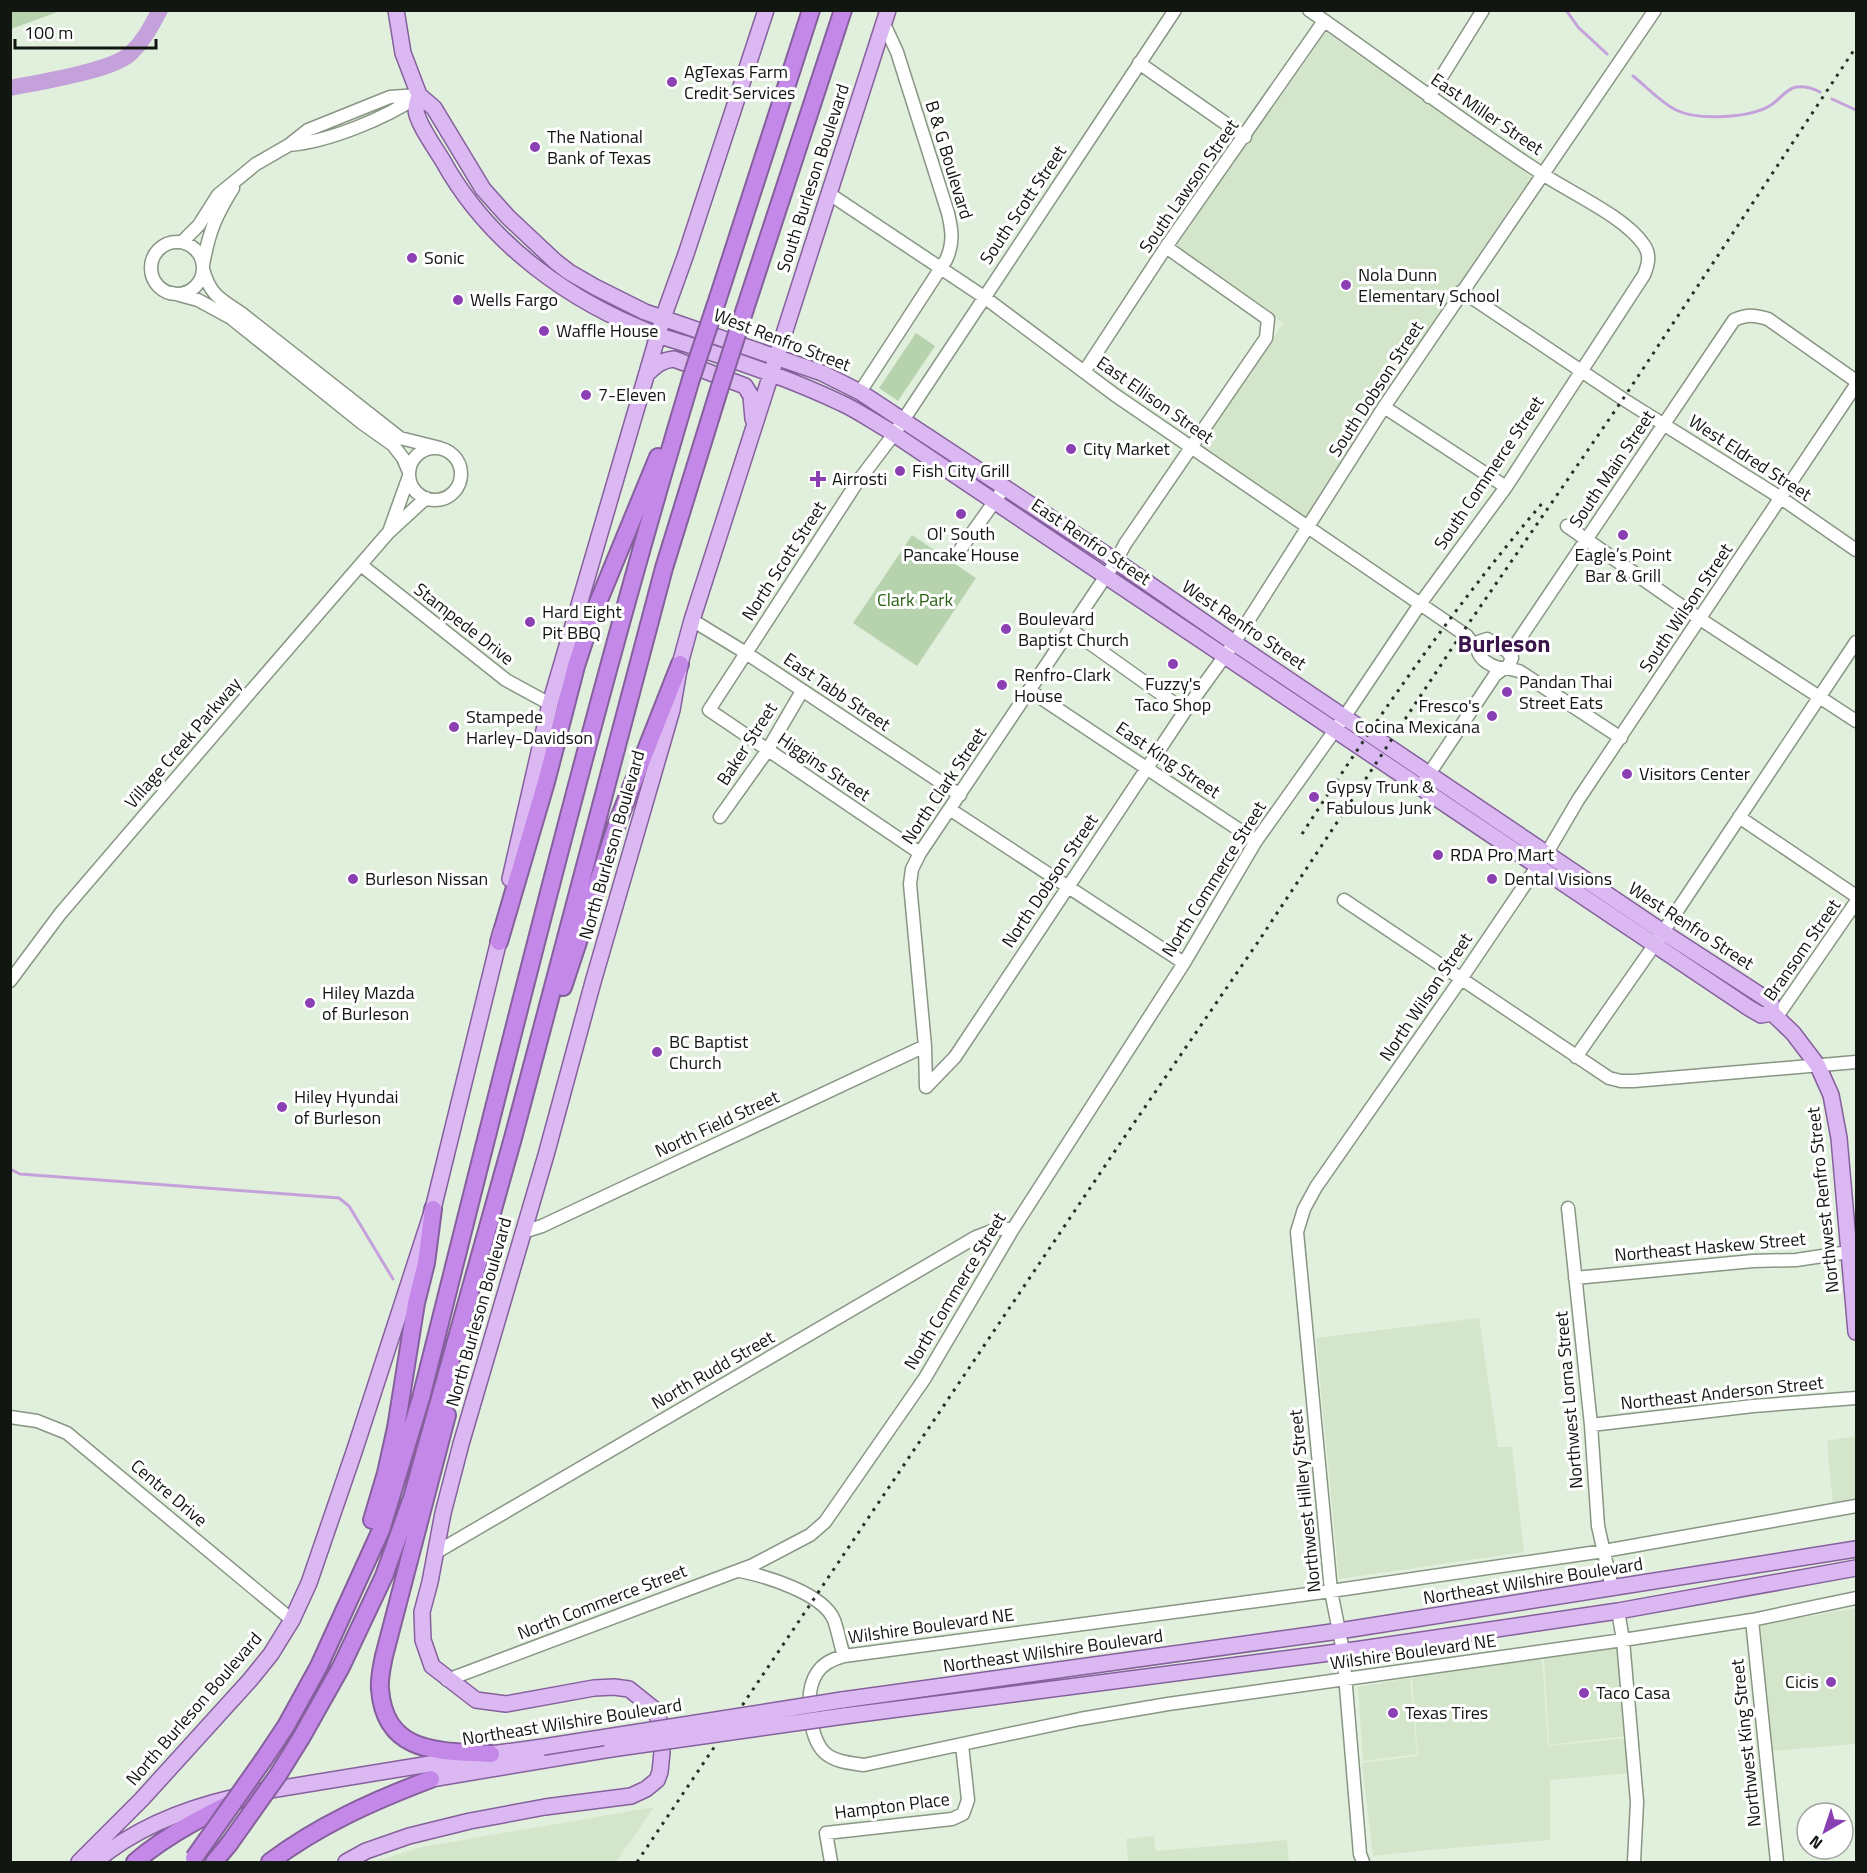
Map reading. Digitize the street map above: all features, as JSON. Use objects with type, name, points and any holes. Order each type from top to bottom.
[{"type":"highway","points":[[192,1860],[264,1759],[291,1716],[330,1642],[381,1530],[421,1398],[564,832],[615,640],[691,380],[811,10]]},
{"type":"highway","points":[[214,1863],[256,1807],[302,1737],[341,1667],[384,1576],[412,1498],[513,1137],[664,568],[719,390],[843,10]]},
{"type":"highway","points":[[499,942],[546,782],[576,666],[592,617],[691,380]]},
{"type":"highway","points":[[513,1137],[523,1125],[557,1004],[618,821],[680,663]]},
{"type":"highway","points":[[330,1642],[375,1513],[386,1473],[416,1303],[426,1263],[433,1209]]},
{"type":"highway","points":[[464,1317],[466,1339],[384,1656],[380,1687],[384,1711],[392,1725],[405,1739],[420,1747],[438,1751],[491,1754]]},
{"type":"highway","points":[[270,1863],[307,1836],[333,1821],[379,1798],[431,1779]]},
{"type":"highway","points":[[135,1863],[163,1840],[205,1815],[254,1792]]},
{"type":"main road","points":[[396,10],[403,53],[419,96],[434,108],[483,189],[523,232],[569,272],[630,305],[663,318],[766,10]]},
{"type":"main road","name":"South Burleson Boulevard","points":[[776,357],[886,17]]},
{"type":"main road","points":[[419,96],[416,110],[422,125],[459,189],[495,232],[549,278],[606,311],[658,335]]},
{"type":"main road","points":[[495,232],[500,228],[507,230],[558,271],[569,272]]},
{"type":"main road","name":"North Burleson Boulevard","points":[[79,1863],[142,1799],[250,1680],[271,1654],[292,1620],[309,1582],[433,1209],[499,942],[507,892],[550,704],[663,318]]},
{"type":"main road","name":"West Renfro Street","points":[[663,318],[822,373],[860,392],[898,427],[1004,488],[1429,773],[1542,859],[1659,938],[1755,1011],[1761,1015],[1774,1016],[1793,1034],[1818,1066]]},
{"type":"main road","name":"West Renfro Street","points":[[658,335],[771,374]]},
{"type":"main road","name":"North Burleson Boulevard","points":[[346,1863],[366,1851],[410,1836],[545,1807],[631,1796],[646,1789],[657,1780],[662,1762],[660,1722],[654,1709],[629,1689],[594,1688],[506,1704],[476,1700],[447,1680],[432,1666],[423,1640],[422,1612],[461,1444],[672,710],[680,663],[692,620],[776,357]]},
{"type":"main road","points":[[647,374],[657,364],[674,359],[741,383],[751,396],[753,428]]},
{"type":"main road","name":"East Renfro Street","points":[[771,374],[898,427],[995,502],[1379,761]]},
{"type":"main road","name":"West Renfro Street","points":[[1379,761],[1419,788],[1542,859]]},
{"type":"main road","name":"Northwest Renfro Street","points":[[1818,1066],[1831,1095],[1839,1138],[1851,1226],[1848,1252],[1857,1332]]},
{"type":"main road","name":"Northeast Wilshire Boulevard","points":[[431,1779],[843,1708],[1857,1549]]},
{"type":"main road","name":"Northeast Wilshire Boulevard","points":[[95,1863],[141,1831],[171,1816],[204,1804],[254,1792],[491,1754],[843,1708],[1343,1651],[1618,1611],[1857,1568]]},
{"type":"street","name":"South Scott Street","points":[[898,427],[1175,10]]},
{"type":"street","name":"East Miller Street","points":[[1310,10],[1430,97],[1544,175],[1621,221],[1644,246]]},
{"type":"street","points":[[1430,97],[1483,10]]},
{"type":"street","name":"South Dobson Street","points":[[1224,657],[1384,407],[1544,175],[1654,10]]},
{"type":"street","name":"B & G Boulevard","points":[[860,392],[950,254],[953,233],[886,17]]},
{"type":"street","name":"South Lawson Street","points":[[1084,372],[1166,247],[1324,21]]},
{"type":"street","points":[[1139,63],[1245,137]]},
{"type":"street","points":[[182,243],[199,225],[218,195],[256,164],[289,145],[308,130],[390,97],[419,96]]},
{"type":"street","points":[[172,293],[188,292],[200,281],[208,235],[238,179]]},
{"type":"street","name":"East Ellison Street","points":[[828,193],[984,297],[1190,447],[1480,644]]},
{"type":"street","points":[[426,498],[414,490],[403,458],[393,445],[362,423],[231,318],[198,300],[163,290],[156,284],[151,267],[152,258],[164,245],[173,242],[182,243],[196,250],[207,285],[214,295],[241,313],[400,438],[440,448]]},
{"type":"street","name":"South Commerce Street","points":[[1345,716],[1420,604],[1506,487],[1644,275],[1648,264],[1648,252],[1644,246]]},
{"type":"street","name":"North Clark Street","points":[[925,1046],[910,884],[912,869],[920,853],[951,810],[1125,544],[1266,338],[1268,319],[1166,247]]},
{"type":"street","name":"West Eldred Street","points":[[1462,291],[1580,371],[1781,498],[1857,550]]},
{"type":"street","name":"South Main Street","points":[[1419,788],[1495,675],[1508,663],[1514,647],[1734,320],[1744,315],[1768,319],[1857,383]]},
{"type":"street","name":"South Wilson Street","points":[[1542,859],[1857,383]]},
{"type":"street","points":[[1384,407],[1506,487]]},
{"type":"street","name":"North Scott Street","points":[[709,710],[856,484],[898,427]]},
{"type":"street","name":"Village Creek Parkway","points":[[10,981],[60,914],[388,533],[426,498],[443,498],[456,488],[460,481],[459,464],[454,456],[440,448],[432,448],[417,454],[412,461],[388,533]]},
{"type":"street","points":[[960,550],[1004,488]]},
{"type":"street","points":[[1566,526],[1700,619],[1857,721]]},
{"type":"street","name":"Stampede Drive","points":[[361,565],[506,680],[550,704]]},
{"type":"street","name":"East Tabb Street","points":[[692,620],[746,653],[960,795]]},
{"type":"street","points":[[1070,629],[1185,711]]},
{"type":"street","name":"East Ellison Street","points":[[1480,644],[1491,640],[1507,651],[1508,663],[1621,738]]},
{"type":"street","points":[[1576,1057],[1659,938],[1857,642]]},
{"type":"street","name":"East Ellison Street","points":[[1480,644],[1480,657],[1497,668],[1508,663]]},
{"type":"street","name":"North Dobson Street","points":[[925,1046],[926,1088],[955,1057],[1185,711],[1224,657]]},
{"type":"street","name":"East King Street","points":[[1029,690],[1256,841]]},
{"type":"street","name":"Baker Street","points":[[720,817],[767,751],[802,691]]},
{"type":"street","name":"Higgins Street","points":[[709,710],[920,853]]},
{"type":"street","name":"North Commerce Street","points":[[447,1680],[738,1571],[793,1545],[810,1535],[825,1522],[925,1377],[1013,1229],[1184,963],[1256,841],[1345,716]]},
{"type":"street","points":[[951,810],[1184,963]]},
{"type":"street","points":[[1739,817],[1857,896]]},
{"type":"street","name":"North Wilson Street","points":[[1344,1149],[1542,859]]},
{"type":"street","points":[[1344,900],[1609,1078],[1621,1081],[1857,1062]]},
{"type":"street","name":"Bransom Street","points":[[1774,1016],[1857,902]]},
{"type":"street","name":"North Field Street","points":[[523,1232],[542,1226],[925,1046]]},
{"type":"street","name":"Northwest Hillery Street","points":[[1344,1149],[1316,1187],[1304,1209],[1297,1232],[1331,1591],[1343,1651],[1360,1854],[1363,1863]]},
{"type":"street","name":"Northwest Lorna Street","points":[[1568,1208],[1591,1425],[1598,1526],[1611,1588]]},
{"type":"street","name":"North Rudd Street","points":[[435,1553],[976,1237],[998,1229],[1013,1229]]},
{"type":"street","name":"Northeast Haskew Street","points":[[1575,1278],[1753,1261],[1796,1260],[1848,1252]]},
{"type":"street","name":"Northeast Anderson Street","points":[[1591,1425],[1753,1406],[1857,1398]]},
{"type":"street","name":"Centre Drive","points":[[10,1417],[37,1421],[67,1433],[292,1620]]},
{"type":"street","name":"Wilshire Boulevard NE","points":[[1857,1506],[1604,1551],[1331,1591],[844,1656],[830,1660],[817,1672],[812,1685],[810,1711],[814,1735],[825,1753],[843,1763],[864,1765],[1080,1719],[1345,1679],[1623,1641],[1752,1620],[1857,1598]]},
{"type":"street","points":[[738,1571],[762,1575],[813,1599],[829,1612],[834,1620],[844,1656]]},
{"type":"street","points":[[1618,1611],[1623,1641],[1637,1802],[1634,1863]]},
{"type":"street","name":"Northwest King Street","points":[[1752,1620],[1777,1863]]},
{"type":"street","name":"Hampton Place","points":[[831,1863],[826,1833],[952,1819],[963,1814],[968,1800],[962,1745]]},
{"type":"shaded area","name":"Nola Dunn Elementary School","points":[[1326,32],[1533,178],[1306,518],[1199,446],[1283,323],[1176,246]]},
{"type":"shaded area","points":[[1479,1318],[1498,1447],[1512,1447],[1524,1552],[1339,1579],[1316,1338]]},
{"type":"shaded area","points":[[1856,1436],[1856,1501],[1833,1505],[1827,1441]]},
{"type":"shaded area","points":[[1856,1608],[1856,1744],[1771,1751],[1761,1625]]},
{"type":"shaded area","points":[[1619,1648],[1627,1736],[1549,1745],[1544,1657]]},
{"type":"shaded area","points":[[1542,1656],[1548,1746],[1627,1738],[1630,1773],[1550,1780],[1550,1840],[1373,1856],[1362,1763],[1418,1756],[1412,1677]]},
{"type":"shaded area","points":[[1410,1678],[1417,1754],[1363,1761],[1358,1687]]},
{"type":"shaded area","points":[[654,1807],[616,1862],[373,1862],[422,1847]]},
{"type":"shaded area","points":[[1154,1836],[1156,1851],[1287,1840],[1289,1862],[1128,1862],[1126,1839]]},
{"type":"green space","points":[[11,10],[60,10],[60,11],[11,29]]},
{"type":"green space","points":[[916,333],[935,346],[898,401],[879,388]]},
{"type":"green space","name":"Clark Park","points":[[912,535],[976,578],[917,666],[853,623]]},
{"type":"waterway","points":[[10,88],[75,75],[122,59],[140,43],[160,10]]},
{"type":"waterway","points":[[1566,10],[1578,27],[1607,54]]},
{"type":"waterway","points":[[1633,76],[1670,107],[1697,116],[1751,113],[1771,105],[1787,91],[1796,87],[1807,87],[1820,92]]},
{"type":"waterway","points":[[1832,99],[1856,110]]},
{"type":"waterway","points":[[10,1169],[20,1174],[339,1198],[349,1206],[393,1279]]},
{"type":"railway","points":[[637,1862],[1258,942],[1458,639],[1623,399],[1856,47]]},
{"type":"railway","points":[[1302,834],[1448,621],[1545,500]]},
{"type":"place","name":"AgTexas Farm Credit Services","points":[[672,82]]},
{"type":"place","name":"The National Bank of Texas","points":[[535,147]]},
{"type":"place","name":"Sonic","points":[[412,258]]},
{"type":"place","name":"Nola Dunn Elementary School","points":[[1346,285]]},
{"type":"place","name":"Wells Fargo","points":[[458,300]]},
{"type":"place","name":"Waffle House","points":[[544,331]]},
{"type":"place","name":"7-Eleven","points":[[586,395]]},
{"type":"place","name":"City Market","points":[[1071,449]]},
{"type":"place","name":"Fish City Grill","points":[[900,471]]},
{"type":"place","name":"Airrosti","points":[[818,479]]},
{"type":"place","name":"Ol' South Pancake House","points":[[961,514]]},
{"type":"place","name":"Eagle’s Point Bar & Grill","points":[[1623,535]]},
{"type":"place","name":"Hard Eight Pit BBQ","points":[[530,622]]},
{"type":"place","name":"Boulevard Baptist Church","points":[[1006,629]]},
{"type":"place","name":"Fuzzy's Taco Shop","points":[[1173,664]]},
{"type":"place","name":"Renfro-Clark House","points":[[1002,685]]},
{"type":"place","name":"Pandan Thai Street Eats","points":[[1507,692]]},
{"type":"place","name":"Fresco's Cocina Mexicana","points":[[1492,716]]},
{"type":"place","name":"Stampede Harley-Davidson","points":[[454,727]]},
{"type":"place","name":"Visitors Center","points":[[1627,774]]},
{"type":"place","name":"Gypsy Trunk & Fabulous Junk","points":[[1314,797]]},
{"type":"place","name":"RDA Pro Mart","points":[[1438,855]]},
{"type":"place","name":"Burleson Nissan","points":[[353,879]]},
{"type":"place","name":"Dental Visions","points":[[1492,879]]},
{"type":"place","name":"Hiley Mazda of Burleson","points":[[310,1003]]},
{"type":"place","name":"BC Baptist Church","points":[[657,1052]]},
{"type":"place","name":"Hiley Hyundai of Burleson","points":[[282,1107]]},
{"type":"place","name":"Cicis","points":[[1831,1682]]},
{"type":"place","name":"Taco Casa","points":[[1584,1693]]},
{"type":"place","name":"Texas Tires","points":[[1393,1713]]},
{"type":"district","name":"Burleson","points":[[1504,644]]}]
